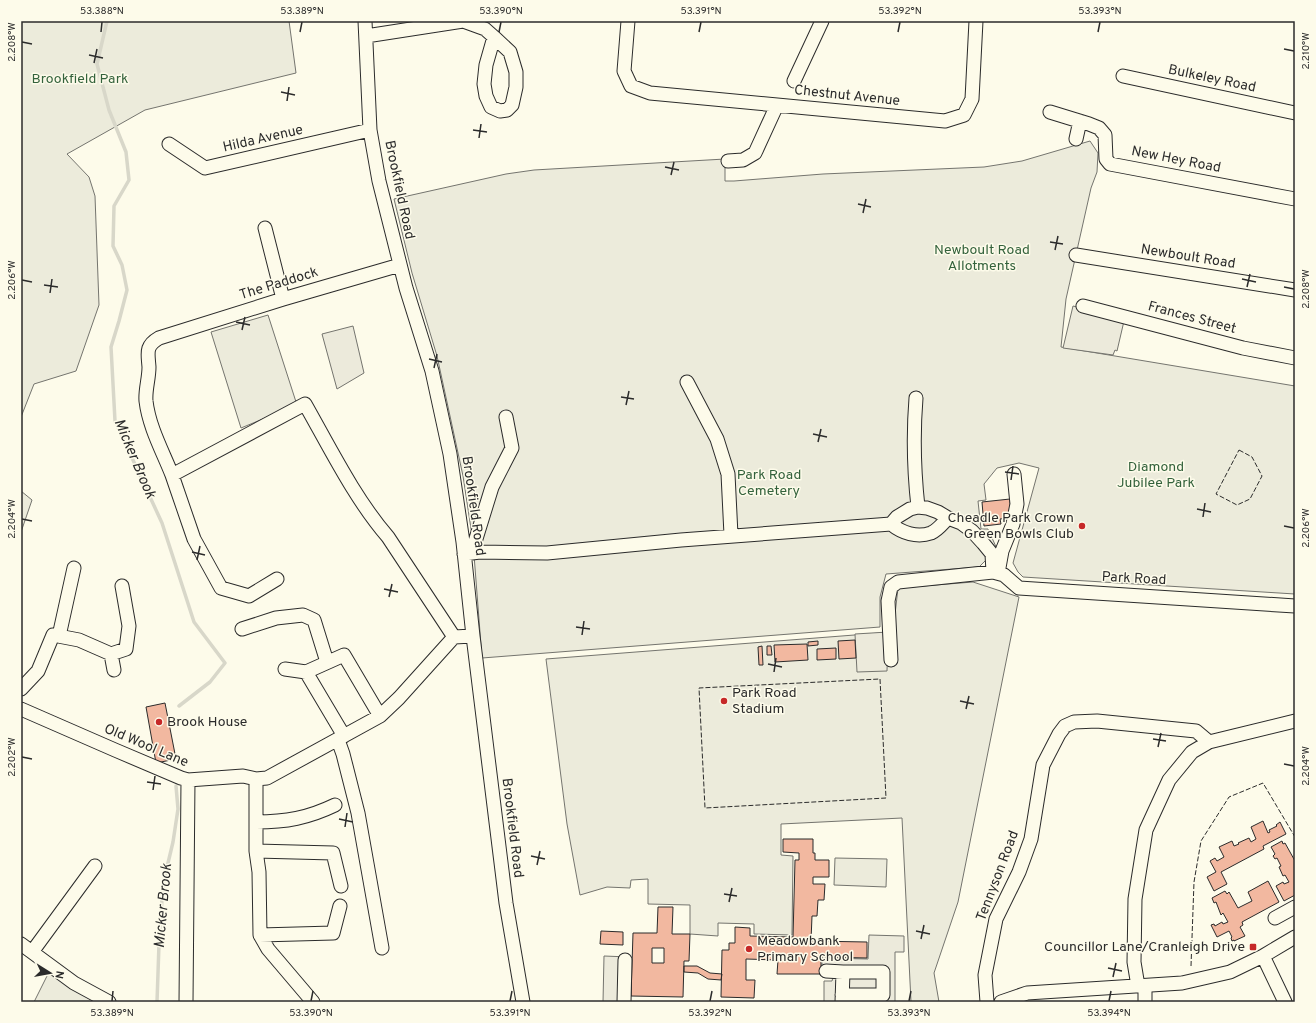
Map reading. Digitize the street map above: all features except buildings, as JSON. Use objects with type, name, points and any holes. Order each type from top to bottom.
[{"type":"street","name":"Brookfield Road","points":[[365,21],[370,130],[379,181],[406,288],[432,371],[470,553],[473,636],[506,903],[523,1002]]},
{"type":"street","points":[[366,36],[463,21],[486,29],[510,52],[516,72],[516,87],[512,105],[507,110],[500,111],[491,107],[486,96],[484,84],[486,65],[494,37]]},
{"type":"street","name":"Chestnut Avenue","points":[[628,21],[624,71],[631,86],[650,93],[945,121],[964,115],[972,98],[976,21]]},
{"type":"street","points":[[794,81],[822,21]]},
{"type":"street","name":"Bulkeley Road","points":[[1123,76],[1295,113]]},
{"type":"street","points":[[728,161],[743,160],[755,153],[777,105]]},
{"type":"street","name":"New Hey Road","points":[[1050,112],[1099,128],[1105,135],[1106,159],[1110,164],[1295,199]]},
{"type":"street","points":[[1076,139],[1080,121]]},
{"type":"street","name":"Hilda Avenue","points":[[169,144],[205,168],[370,130]]},
{"type":"street","points":[[265,228],[283,299]]},
{"type":"street","name":"Newboult Road","points":[[1076,255],[1295,290]]},
{"type":"street","name":"The Paddock","points":[[277,579],[249,596],[220,588],[194,540],[172,475],[152,426],[146,401],[149,367],[147,354],[150,346],[159,338],[283,299],[400,265]]},
{"type":"street","name":"Frances Street","points":[[1083,306],[1243,348],[1295,358]]},
{"type":"street","points":[[687,382],[717,439],[728,474],[731,536]]},
{"type":"street","points":[[916,398],[914,446],[918,507]]},
{"type":"street","points":[[172,475],[305,404],[362,502],[375,522],[388,537],[454,637]]},
{"type":"street","points":[[506,417],[512,448],[492,487],[475,542],[470,553],[548,553],[731,536],[891,524],[903,532],[920,535],[931,533],[948,518]]},
{"type":"street","points":[[996,573],[1002,551],[1013,524],[1017,504],[1014,474]]},
{"type":"street","points":[[891,524],[902,513],[918,507],[927,508],[938,512],[961,523],[972,532],[992,554],[996,573]]},
{"type":"street","points":[[59,636],[74,568]]},
{"type":"street","points":[[890,660],[888,601],[891,587],[898,582],[996,573]]},
{"type":"street","name":"Park Road","points":[[996,573],[1004,575],[1019,588],[1295,606]]},
{"type":"street","points":[[21,689],[38,671],[53,635],[79,640],[111,654],[126,649],[129,626],[122,586]]},
{"type":"street","points":[[242,629],[276,618],[303,615],[314,620],[328,662]]},
{"type":"street","points":[[181,777],[243,776],[256,779],[267,778],[380,716],[399,698],[454,637],[473,636]]},
{"type":"street","points":[[111,654],[114,670]]},
{"type":"street","points":[[285,669],[306,672],[344,655],[380,716]]},
{"type":"street","points":[[306,672],[341,738],[343,754],[358,813],[382,948]]},
{"type":"street","name":"Old Wool Lane","points":[[21,709],[181,777],[186,1002]]},
{"type":"street","name":"Tennyson Road","points":[[988,1002],[985,976],[996,919],[1019,872],[1031,839],[1042,765],[1065,726],[1074,722],[1097,720],[1196,731],[1210,742]]},
{"type":"street","points":[[1145,1002],[1134,962],[1135,899],[1146,830],[1168,780],[1192,752],[1210,742],[1295,721]]},
{"type":"street","points":[[256,779],[256,851],[259,872],[260,935],[268,949],[313,1002]]},
{"type":"street","points":[[256,822],[271,822],[303,818],[335,805]]},
{"type":"street","points":[[256,851],[333,852],[341,886]]},
{"type":"street","points":[[32,952],[95,866]]},
{"type":"street","points":[[260,935],[333,933],[340,906]]},
{"type":"street","points":[[1275,918],[1295,907]]},
{"type":"street","points":[[1001,1002],[1141,986],[1182,983],[1230,972],[1264,956],[1295,937]]},
{"type":"street","points":[[21,944],[74,983],[109,1002]]},
{"type":"street","points":[[1264,956],[1286,1002]]},
{"type":"street","points":[[624,1002],[625,960]]},
{"type":"street","points":[[826,971],[883,972],[883,996],[842,998],[843,972]]},
{"type":"green space","name":"Brookfield Park","points":[[21,21],[289,21],[296,73],[145,110],[67,154],[89,177],[95,196],[99,305],[76,371],[34,384],[21,417]]},
{"type":"green space","points":[[1090,141],[1098,153],[1097,172],[1091,188],[1066,299],[1061,347],[1295,386],[1295,594],[1023,577],[1013,563],[1039,468],[1019,463],[997,468],[984,484],[986,500],[978,501],[981,529],[988,529],[997,549],[979,567],[886,574],[880,597],[880,627],[482,658],[473,542],[463,476],[437,356],[412,273],[394,199],[506,174],[534,170],[725,159],[725,181],[734,181],[823,174],[984,167],[1022,161]]},
{"type":"green space","points":[[268,315],[297,405],[241,428],[211,332]]},
{"type":"green space","points":[[21,491],[32,500],[21,532]]},
{"type":"green space","points":[[973,582],[1019,597],[958,902],[934,973],[939,1002],[911,1002],[902,818],[781,824],[781,855],[793,856],[792,935],[754,934],[754,924],[718,923],[718,936],[690,934],[690,905],[648,904],[648,879],[631,880],[630,888],[607,887],[580,895],[567,824],[546,659],[893,632],[898,588]]},
{"type":"green space","points":[[835,858],[887,859],[886,887],[834,885]]},
{"type":"green space","points":[[52,966],[109,1002],[34,1002]]},
{"type":"shaded area","points":[[1073,306],[1121,318],[1124,321],[1117,351],[1115,350],[1113,355],[1063,348]]},
{"type":"shaded area","points":[[353,326],[364,373],[337,389],[322,334]]},
{"type":"shaded area","points":[[888,632],[887,671],[857,672],[855,634]]},
{"type":"shaded area","points":[[869,935],[904,936],[904,952],[895,952],[895,1002],[824,1002],[824,981],[832,981],[833,977],[822,976],[822,958],[868,959]]},
{"type":"shaded area","points":[[604,956],[629,957],[628,1002],[603,1002]]},
{"type":"waterway","name":"Micker Brook","points":[[107,21],[97,64],[109,110],[126,152],[129,180],[114,206],[113,246],[122,265],[127,290],[111,347],[115,421],[162,523],[194,622],[225,663],[210,682],[179,706]]},
{"type":"waterway","name":"Micker Brook","points":[[157,1002],[163,884],[173,842],[178,809],[176,786]]},
{"type":"fence","points":[[1239,450],[1252,457],[1262,476],[1250,499],[1237,505],[1216,494],[1239,450]]},
{"type":"fence","points":[[880,679],[886,798],[705,808],[699,688],[880,679]]},
{"type":"fence","points":[[1191,966],[1194,882],[1201,841],[1229,797],[1263,783],[1295,837]]},
{"type":"place","name":"Cheadle Park Crown Green Bowls Club","points":[[1082,526]]},
{"type":"place","name":"Park Road Stadium","points":[[724,701]]},
{"type":"place","name":"Brook House","points":[[159,722]]},
{"type":"place","name":"Councillor Lane/Cranleigh Drive","points":[[1253,947]]},
{"type":"place","name":"Meadowbank Primary School","points":[[749,949]]},
{"type":"park label","name":"Newboult Road Allotments","points":[[982,258]]},
{"type":"park label","name":"Diamond Jubilee Park","points":[[1156,476]]},
{"type":"park label","name":"Park Road Cemetery","points":[[769,484]]}]
